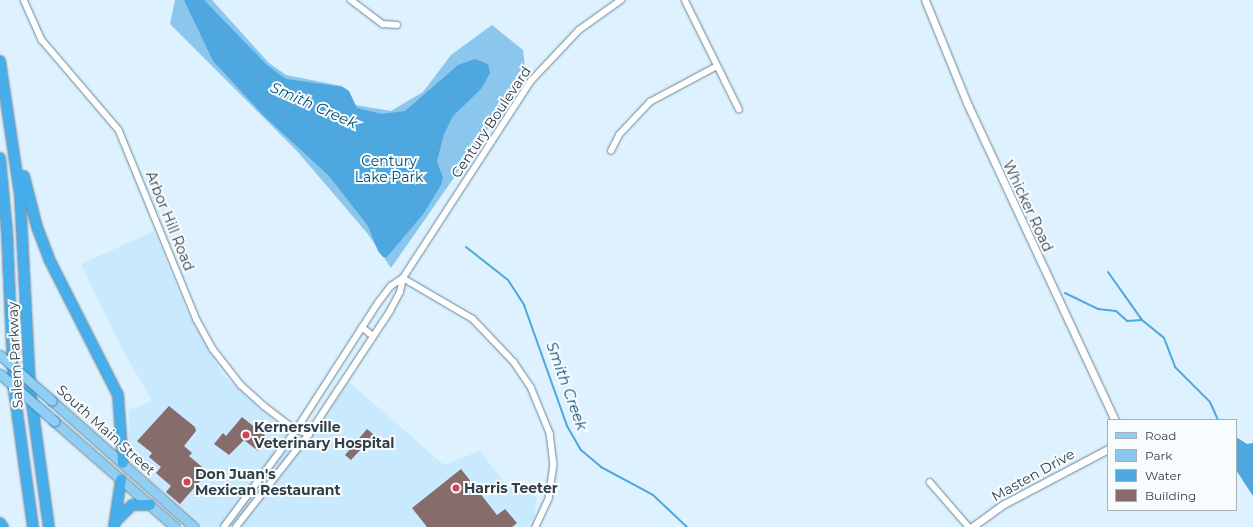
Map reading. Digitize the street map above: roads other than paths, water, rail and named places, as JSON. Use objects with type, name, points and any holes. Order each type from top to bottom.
[{"type":"highway","name":"Salem Parkway","points":[[0,61],[11,121],[23,224],[31,403],[49,527]]},
{"type":"highway","points":[[11,121],[42,242],[118,395],[123,463]]},
{"type":"highway","name":"Salem Parkway","points":[[0,158],[7,232],[14,390],[33,527]]},
{"type":"highway","points":[[115,525],[121,480]]},
{"type":"highway","points":[[115,525],[127,508],[150,505]]},
{"type":"highway","points":[[0,522],[3,527]]},
{"type":"main road","name":"South Main Street","points":[[0,355],[194,527]]},
{"type":"main road","name":"South Main Street","points":[[0,374],[176,527]]},
{"type":"main road","points":[[121,480],[123,463]]},
{"type":"street","name":"Arbor Hill Road","points":[[24,0],[42,40],[119,130],[194,314],[213,349],[241,385],[296,430],[309,434]]},
{"type":"street","points":[[351,0],[383,24],[396,25]]},
{"type":"street","name":"Century Boulevard","points":[[236,527],[252,509],[309,434],[400,292],[403,278],[542,67],[579,30],[621,0]]},
{"type":"street","points":[[685,0],[739,109]]},
{"type":"street","name":"Whicker Road","points":[[925,0],[967,103],[1115,419]]},
{"type":"street","points":[[611,151],[626,126],[655,98],[717,66]]},
{"type":"street","name":"Century Boulevard","points":[[224,527],[296,430],[362,327],[391,286],[403,278]]},
{"type":"street","points":[[403,278],[473,319],[514,362],[531,387],[550,433],[554,464],[549,499],[536,527]]},
{"type":"street","points":[[362,327],[373,336]]},
{"type":"street","name":"Masten Drive","points":[[972,527],[1004,504],[1107,450]]},
{"type":"street","points":[[930,482],[969,527]]},
{"type":"street","points":[[244,501],[252,509]]},
{"type":"water","name":"Century Lake Park","points":[[184,0],[204,0],[266,64],[280,75],[287,79],[343,87],[349,91],[357,108],[382,114],[405,111],[458,65],[475,59],[488,64],[490,73],[481,89],[453,116],[444,134],[437,161],[443,178],[441,185],[424,213],[387,257],[383,257],[378,251],[368,226],[329,176],[264,116],[213,61]]},
{"type":"water","points":[[1237,438],[1247,444],[1253,443],[1253,496],[1237,472]]},
{"type":"waterway","name":"Smith Creek","points":[[466,247],[508,280],[524,305],[567,426],[581,450],[601,467],[653,495],[687,527]]},
{"type":"waterway","points":[[1108,272],[1142,320]]},
{"type":"waterway","points":[[1065,293],[1098,309],[1116,311],[1127,321],[1142,320],[1164,338],[1175,367],[1210,402],[1218,419]]},
{"type":"place","name":"Kernersville Veterinary Hospital","points":[[246,435]]},
{"type":"place","name":"Don Juan's Mexican Restaurant","points":[[187,482]]},
{"type":"place","name":"Harris Teeter","points":[[456,488]]}]
